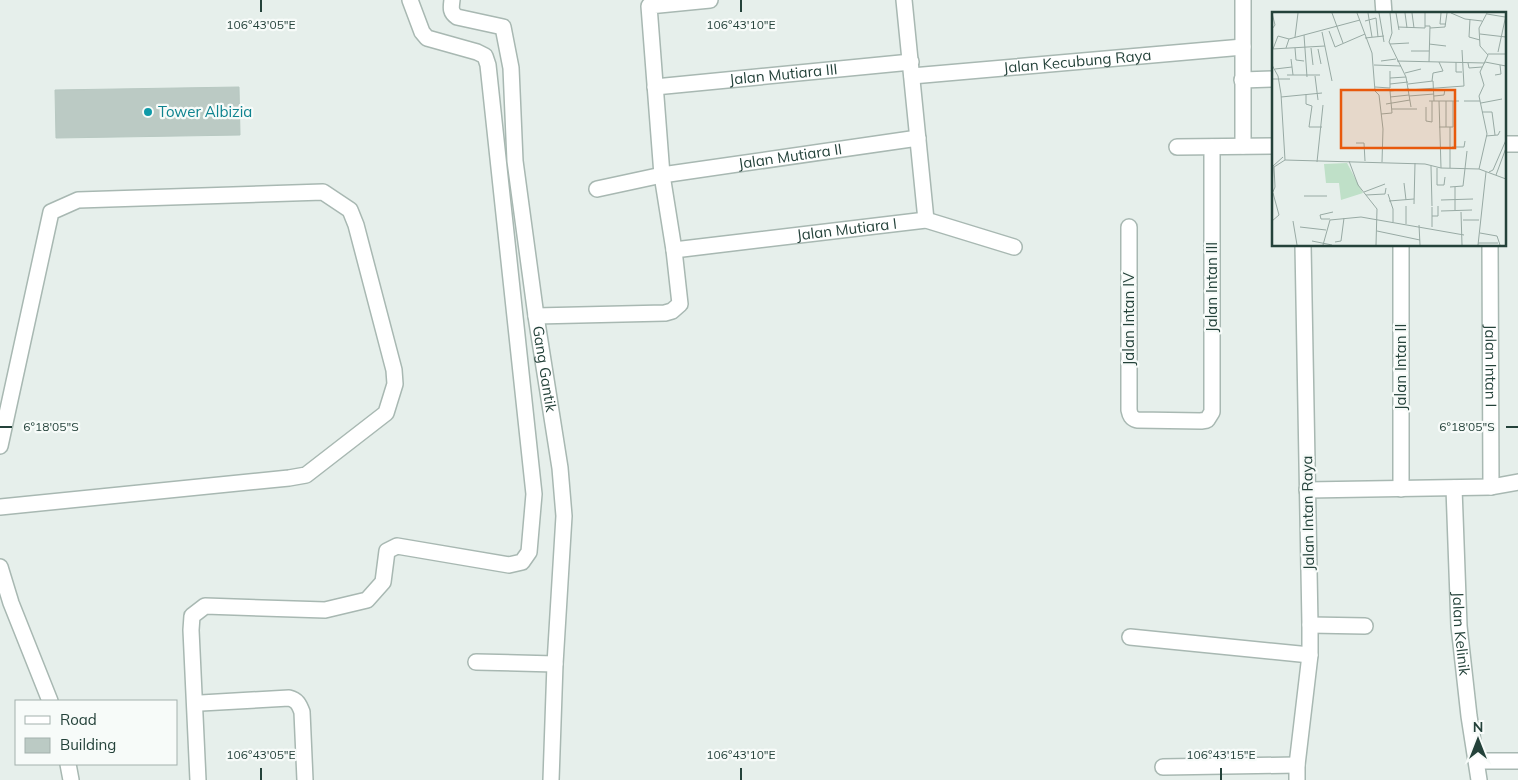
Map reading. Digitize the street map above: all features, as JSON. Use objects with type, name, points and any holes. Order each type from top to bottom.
[{"type":"street","points":[[198,780],[191,630],[192,616],[205,606],[325,610],[366,600],[383,582],[387,551],[397,546],[509,566],[522,562],[529,552],[534,494],[488,65],[485,56],[477,52],[427,38],[422,32],[410,0]]},
{"type":"street","name":"Gang Gantik","points":[[452,0],[452,14],[457,17],[501,26],[505,30],[511,68],[515,161],[536,316],[560,468],[564,516],[554,664],[551,780]]},
{"type":"street","points":[[536,316],[672,311],[680,304],[674,250],[662,175],[648,6],[710,0]]},
{"type":"street","points":[[904,0],[926,220]]},
{"type":"street","points":[[1243,0],[1243,146]]},
{"type":"street","name":"Jalan Kecubung Raya","points":[[911,69],[1243,47]]},
{"type":"street","name":"Jalan Mutiara III","points":[[655,88],[911,69]]},
{"type":"street","points":[[1242,80],[1272,79]]},
{"type":"street","name":"Jalan Mutiara II","points":[[597,189],[662,175],[918,138]]},
{"type":"street","points":[[1177,146],[1272,146]]},
{"type":"street","name":"Jalan Intan III","points":[[1129,410],[1133,419],[1137,420],[1201,422],[1207,420],[1212,412],[1212,146]]},
{"type":"street","points":[[0,446],[51,212],[78,200],[323,192],[350,210],[359,235],[394,370],[395,384],[386,413],[306,475],[0,507]]},
{"type":"street","name":"Jalan Mutiara I","points":[[674,250],[926,220],[1014,247]]},
{"type":"street","name":"Jalan Intan IV","points":[[1129,227],[1129,410]]},
{"type":"street","name":"Jalan Intan Raya","points":[[1297,773],[1310,655],[1303,246]]},
{"type":"street","name":"Jalan Intan II","points":[[1401,246],[1401,489]]},
{"type":"street","name":"Jalan Intan I","points":[[1490,246],[1492,487]]},
{"type":"street","points":[[1307,490],[1492,487],[1518,482]]},
{"type":"street","name":"Jalan Kelinik","points":[[1454,488],[1459,626],[1469,716],[1479,780]]},
{"type":"street","points":[[0,567],[11,604],[50,700]]},
{"type":"street","points":[[1310,625],[1365,626]]},
{"type":"street","points":[[1130,637],[1310,655]]},
{"type":"street","points":[[476,662],[554,664]]},
{"type":"street","points":[[201,703],[289,698],[295,700],[302,712],[305,780]]},
{"type":"street","points":[[1477,761],[1518,761]]},
{"type":"street","points":[[68,765],[71,780]]},
{"type":"street","points":[[1163,767],[1297,773]]},
{"type":"building","name":"Tower Albizia","points":[[239,87],[240,135],[56,138],[55,90]]},
{"type":"place","name":"Tower Albizia","points":[[148,112]]}]
